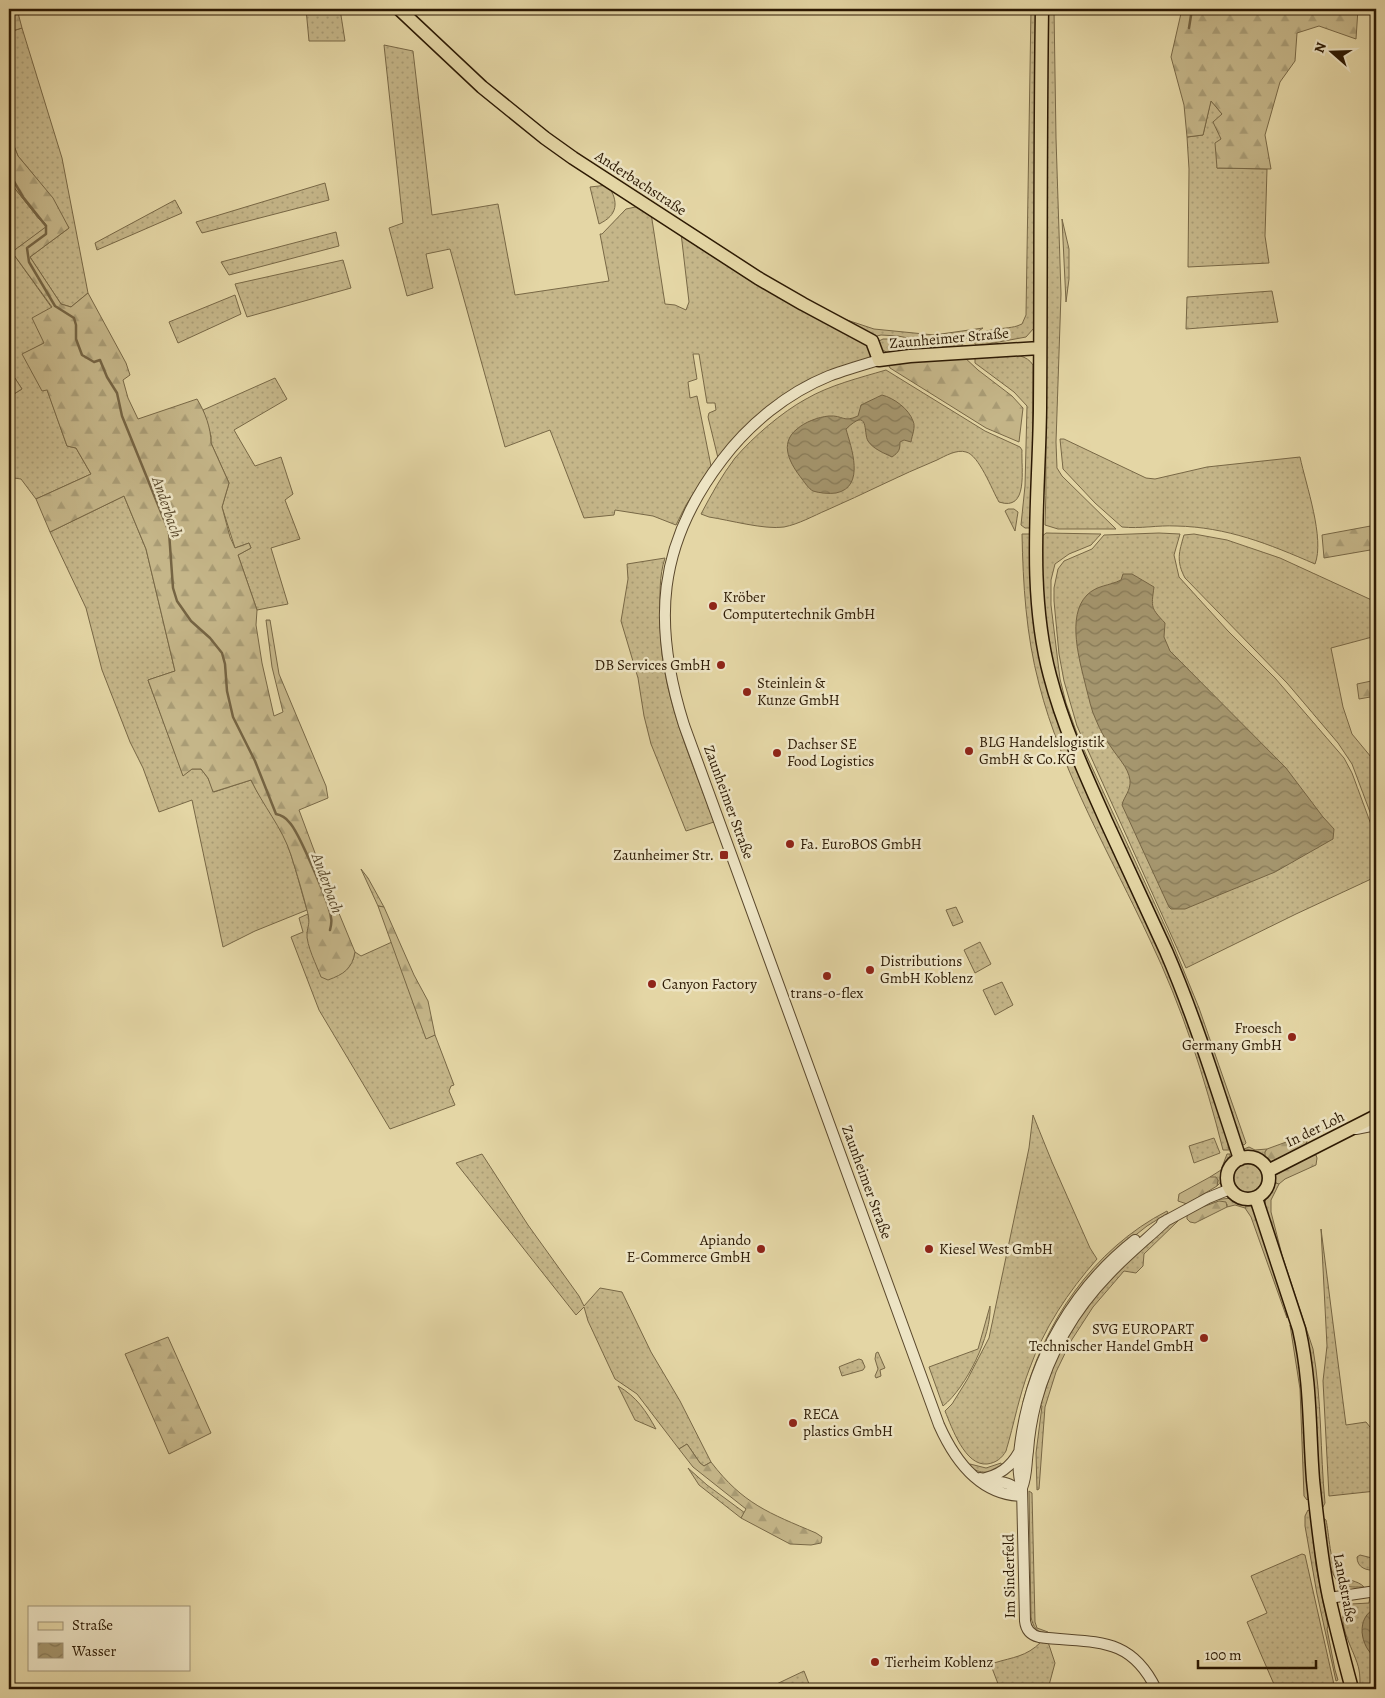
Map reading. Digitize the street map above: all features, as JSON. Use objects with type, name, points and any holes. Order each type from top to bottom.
[{"type":"main road","name":"Anderbachstraße","points":[[399,9],[482,87],[545,138],[758,278],[872,341],[879,360]]},
{"type":"main road","points":[[1042,9],[1037,575],[1041,624],[1049,674],[1064,722],[1086,775],[1186,998],[1240,1159]]},
{"type":"main road","name":"Zaunheimer Straße","points":[[879,360],[910,356],[1040,348]]},
{"type":"main road","name":"In der Loh","points":[[1268,1171],[1376,1116]]},
{"type":"main road","points":[[1251,1157],[1256,1159],[1268,1171],[1269,1178],[1266,1190],[1256,1198],[1241,1198],[1230,1189],[1227,1178],[1228,1172],[1231,1166],[1240,1159],[1251,1157]]},
{"type":"main road","name":"Landstraße","points":[[1256,1198],[1299,1329],[1310,1398],[1313,1478],[1317,1521],[1329,1598],[1352,1689]]},
{"type":"street","name":"Zaunheimer Straße","points":[[879,360],[828,377],[786,400],[750,428],[733,445],[710,476],[684,520],[672,558],[667,582],[666,648],[670,678],[684,724],[932,1409],[952,1452],[962,1466],[978,1477]]},
{"type":"street","points":[[1348,1130],[1376,1125]]},
{"type":"street","points":[[1022,1492],[1019,1475],[1020,1449],[1025,1417],[1037,1375],[1054,1337],[1067,1314],[1091,1282],[1112,1260],[1151,1228],[1208,1198],[1230,1189]]},
{"type":"street","points":[[1022,1492],[1037,1399],[1062,1337],[1107,1275],[1167,1220]]},
{"type":"street","points":[[978,1477],[997,1474],[1006,1469],[1013,1462],[1020,1449]]},
{"type":"street","points":[[978,1477],[1011,1484],[1022,1492]]},
{"type":"street","name":"Im Sinderfeld","points":[[1022,1492],[1025,1621],[1027,1629],[1033,1635],[1039,1637],[1098,1642],[1123,1650],[1143,1667],[1156,1689]]},
{"type":"street","points":[[1329,1598],[1376,1591]]},
{"type":"green space","points":[[9,9],[17,9],[22,28],[9,32]]},
{"type":"green space","points":[[306,9],[340,9],[345,41],[309,41]]},
{"type":"green space","points":[[1031,9],[1038,9],[1034,328],[1026,337],[977,346],[973,341],[976,336],[987,331],[1022,324],[1026,315]]},
{"type":"green space","points":[[1046,9],[1054,9],[1061,294],[1056,442],[1057,468],[1062,476],[1116,529],[1058,529],[1045,525],[1047,308]]},
{"type":"green space","points":[[1182,9],[1358,9],[1356,39],[1319,26],[1297,33],[1295,61],[1280,82],[1265,135],[1271,169],[1217,168],[1215,143],[1221,139],[1213,122],[1222,114],[1211,101],[1203,135],[1187,137],[1184,105],[1171,57]]},
{"type":"green space","points":[[22,28],[62,158],[88,293],[71,307],[61,304],[30,257],[69,228],[32,173],[18,156],[9,134],[9,32]]},
{"type":"green space","points":[[384,45],[413,51],[432,215],[498,204],[515,295],[609,281],[600,234],[626,209],[640,206],[651,213],[665,304],[675,305],[686,310],[689,302],[681,233],[865,342],[872,353],[870,357],[818,378],[718,458],[708,417],[709,413],[716,410],[715,403],[707,403],[699,354],[693,354],[697,379],[688,382],[690,398],[697,396],[711,466],[686,505],[676,525],[653,516],[615,510],[614,515],[584,518],[550,430],[505,447],[450,249],[426,254],[433,288],[407,296],[389,228],[403,223]]},
{"type":"green space","points":[[1211,100],[1222,114],[1217,168],[1267,169],[1265,236],[1269,263],[1188,267],[1189,169],[1187,137],[1203,135]]},
{"type":"green space","points":[[9,133],[18,156],[53,198],[69,228],[30,257],[61,304],[71,307],[88,293],[126,363],[130,375],[123,380],[128,398],[138,419],[197,399],[205,415],[209,426],[211,443],[229,483],[222,507],[230,537],[235,548],[249,543],[251,548],[238,555],[257,610],[256,625],[262,663],[274,716],[283,712],[272,667],[266,620],[270,620],[279,674],[326,786],[328,798],[299,810],[355,952],[349,967],[339,975],[328,980],[321,977],[310,949],[307,938],[308,914],[291,855],[278,826],[251,780],[213,792],[208,778],[201,769],[192,769],[183,776],[148,680],[175,671],[146,549],[124,496],[50,532],[36,499],[91,474],[76,448],[67,446],[47,390],[42,391],[22,354],[44,343],[32,318],[52,307],[12,252],[47,226],[39,219],[9,181]]},
{"type":"green space","points":[[9,181],[39,219],[48,226],[12,252],[52,308],[44,343],[23,354],[43,391],[47,389],[67,446],[76,448],[91,474],[36,499],[21,479],[14,478],[9,466],[9,397],[22,389],[9,369]]},
{"type":"green space","points":[[325,183],[329,200],[202,233],[196,222]]},
{"type":"green space","points":[[608,185],[614,197],[615,208],[610,216],[599,224],[590,187]]},
{"type":"green space","points":[[175,200],[182,213],[97,250],[95,243]]},
{"type":"green space","points":[[1062,219],[1069,249],[1069,279],[1066,302]]},
{"type":"green space","points":[[336,232],[339,246],[229,275],[221,262]]},
{"type":"green space","points":[[343,260],[351,288],[247,317],[235,284]]},
{"type":"green space","points":[[1272,291],[1278,322],[1186,329],[1187,297]]},
{"type":"green space","points":[[235,295],[241,314],[178,343],[169,322]]},
{"type":"green space","points":[[835,316],[874,329],[934,335],[983,328],[968,338],[928,342],[898,336],[881,335],[873,337]]},
{"type":"green space","points":[[883,339],[927,345],[963,344],[961,347],[889,354],[880,348],[877,342]]},
{"type":"green space","points":[[1004,353],[1024,357],[1033,365],[1032,528],[1025,528],[1021,525],[1025,486],[1027,406],[1014,392],[975,363],[975,355]]},
{"type":"green space","points":[[963,356],[1012,396],[1023,408],[1019,442],[986,428],[890,368],[888,364]]},
{"type":"green space","points":[[9,369],[22,389],[9,397]]},
{"type":"green space","points":[[886,370],[985,431],[1020,447],[1022,450],[1022,477],[1019,495],[1015,501],[1009,503],[999,502],[976,459],[966,452],[959,451],[790,526],[776,528],[757,526],[701,514],[721,478],[735,458],[778,418],[815,394],[845,382]]},
{"type":"green space","points":[[275,378],[287,399],[234,430],[255,466],[281,457],[293,494],[285,500],[300,539],[271,548],[288,604],[257,610],[238,555],[251,548],[249,543],[235,548],[222,507],[229,483],[211,443],[211,436],[203,410]]},
{"type":"green space","points":[[1060,439],[1064,439],[1146,478],[1155,479],[1207,467],[1300,457],[1318,541],[1315,564],[1264,543],[1230,533],[1195,527],[1122,527],[1095,503],[1063,469]]},
{"type":"green space","points":[[124,496],[146,549],[175,671],[148,680],[183,775],[192,769],[201,769],[208,778],[214,792],[251,780],[282,832],[291,854],[307,910],[255,931],[223,947],[192,800],[159,812],[143,768],[130,742],[102,670],[86,608],[50,532]]},
{"type":"green space","points":[[1014,509],[1018,512],[1015,531],[1005,511]]},
{"type":"green space","points":[[1376,525],[1376,549],[1324,558],[1322,535]]},
{"type":"green space","points":[[1046,533],[1101,534],[1091,545],[1069,554],[1055,564],[1051,580],[1051,605],[1060,679],[1066,703],[1079,739],[1170,937],[1199,1008],[1246,1143],[1244,1145],[1088,771],[1061,701],[1044,620],[1040,538]]},
{"type":"green space","points":[[1022,534],[1032,534],[1045,671],[1174,982],[1221,1113],[1229,1150],[1223,1150],[1200,1070],[1162,965],[1088,814],[1060,749],[1049,717],[1039,684],[1028,628],[1024,591]]},
{"type":"green space","points":[[1180,534],[1174,555],[1179,577],[1228,631],[1275,678],[1344,758],[1352,773],[1376,838],[1376,875],[1369,880],[1186,968],[1077,726],[1064,681],[1059,654],[1054,601],[1054,588],[1058,569],[1064,561],[1092,549],[1104,535]]},
{"type":"green space","points":[[1194,534],[1227,540],[1280,558],[1376,602],[1376,636],[1331,648],[1343,707],[1352,734],[1376,763],[1376,828],[1352,764],[1338,743],[1287,683],[1185,578],[1179,561],[1181,546],[1184,535]]},
{"type":"green space","points":[[665,558],[660,593],[660,635],[664,668],[679,727],[714,822],[686,831],[651,744],[638,678],[621,621],[628,579],[627,564]]},
{"type":"green space","points":[[1376,680],[1376,696],[1359,699],[1357,684]]},
{"type":"green space","points":[[361,869],[368,878],[384,907],[378,906]]},
{"type":"green space","points":[[378,906],[384,907],[414,975],[428,1001],[435,1035],[426,1039]]},
{"type":"green space","points":[[956,907],[963,922],[953,926],[946,910]]},
{"type":"green space","points":[[308,914],[310,925],[307,933],[353,960],[355,952],[361,956],[392,942],[426,1038],[435,1035],[454,1085],[451,1086],[449,1091],[455,1105],[390,1129],[319,1010],[291,937],[303,932],[299,918]]},
{"type":"green space","points":[[980,942],[991,964],[975,973],[964,950]]},
{"type":"green space","points":[[1002,982],[1013,1005],[995,1015],[983,990]]},
{"type":"green space","points":[[1033,1115],[1090,1248],[1097,1259],[1076,1284],[1049,1325],[1025,1380],[1006,1451],[1001,1458],[993,1463],[979,1463],[972,1459],[960,1445],[945,1411],[952,1404],[967,1380],[989,1338],[1029,1148]]},
{"type":"green space","points":[[1300,1137],[1307,1141],[1305,1147],[1270,1162],[1265,1157],[1267,1149]]},
{"type":"green space","points":[[1214,1138],[1220,1153],[1194,1163],[1189,1146]]},
{"type":"green space","points":[[1249,1147],[1255,1150],[1267,1149],[1265,1152],[1267,1160],[1270,1162],[1250,1155],[1244,1149]]},
{"type":"green space","points":[[482,1154],[584,1306],[600,1288],[622,1292],[651,1352],[680,1401],[711,1462],[704,1466],[700,1463],[687,1444],[679,1449],[637,1394],[615,1379],[588,1321],[584,1307],[576,1315],[456,1163]]},
{"type":"green space","points":[[1227,1154],[1230,1154],[1228,1166],[1217,1186],[1218,1180],[1210,1177],[1221,1170]]},
{"type":"green space","points":[[1312,1154],[1316,1155],[1316,1165],[1285,1179],[1279,1184],[1276,1183],[1274,1176]]},
{"type":"green space","points":[[1248,1164],[1258,1168],[1262,1178],[1258,1188],[1248,1192],[1238,1188],[1234,1178],[1238,1168]]},
{"type":"green space","points":[[1274,1176],[1276,1183],[1279,1184],[1271,1200],[1271,1212],[1282,1255],[1313,1349],[1316,1368],[1325,1503],[1323,1507],[1321,1507],[1315,1414],[1265,1205],[1266,1196]]},
{"type":"green space","points":[[1210,1177],[1216,1177],[1218,1180],[1217,1186],[1187,1204],[1178,1201],[1179,1194]]},
{"type":"green space","points":[[1231,1198],[1251,1206],[1245,1208],[1235,1205],[1227,1207],[1227,1204],[1197,1209],[1214,1200]]},
{"type":"green space","points":[[1219,1201],[1226,1202],[1227,1207],[1195,1223],[1187,1219],[1187,1214]]},
{"type":"green space","points":[[1246,1206],[1251,1206],[1254,1211],[1283,1294],[1287,1318],[1251,1217],[1245,1208]]},
{"type":"green space","points":[[1167,1211],[1168,1213],[1147,1226],[1118,1249],[1027,1403],[1023,1402],[1044,1344],[1058,1317],[1075,1291],[1094,1267],[1116,1246],[1140,1227]]},
{"type":"green space","points":[[1175,1220],[1178,1221],[1144,1254],[1143,1266],[1136,1273],[1124,1271],[1093,1307],[1071,1341],[1056,1372],[1045,1407],[1039,1489],[1037,1490],[1036,1453],[1042,1406],[1040,1405],[1057,1356],[1092,1297],[1143,1244]]},
{"type":"green space","points":[[1321,1229],[1346,1425],[1366,1422],[1370,1427],[1376,1428],[1376,1491],[1329,1496],[1323,1381],[1327,1346]]},
{"type":"green space","points":[[990,1306],[987,1331],[976,1360],[960,1387],[943,1406],[929,1367],[978,1349]]},
{"type":"green space","points":[[1290,1325],[1291,1329],[1294,1330],[1303,1371],[1309,1498],[1307,1500],[1304,1496],[1300,1389]]},
{"type":"green space","points":[[168,1337],[211,1433],[169,1454],[125,1354]]},
{"type":"green space","points":[[878,1352],[885,1368],[880,1370],[881,1376],[876,1378],[878,1369],[875,1359]]},
{"type":"green space","points":[[859,1359],[862,1360],[865,1367],[863,1370],[842,1376],[839,1367]]},
{"type":"green space","points":[[618,1386],[631,1395],[640,1405],[656,1429],[635,1420]]},
{"type":"green space","points":[[687,1444],[700,1463],[704,1466],[711,1462],[734,1488],[746,1498],[771,1513],[816,1533],[822,1537],[821,1543],[811,1545],[790,1544],[741,1518],[746,1509],[693,1467],[679,1449]]},
{"type":"green space","points":[[1001,1463],[1002,1467],[986,1472],[977,1471],[969,1466],[970,1464],[986,1468]]},
{"type":"green space","points":[[688,1468],[707,1485],[745,1513],[741,1518],[699,1485]]},
{"type":"green space","points":[[1029,1491],[1032,1493],[1035,1622],[1037,1628],[1048,1632],[1048,1634],[1036,1629],[1031,1617]]},
{"type":"green space","points":[[1308,1510],[1311,1512],[1316,1566],[1338,1680],[1336,1681],[1317,1594],[1305,1526],[1305,1516]]},
{"type":"green space","points":[[1322,1517],[1326,1520],[1336,1570],[1345,1578],[1364,1587],[1346,1586],[1336,1579],[1330,1564]]},
{"type":"green space","points":[[1302,1554],[1305,1555],[1335,1689],[1276,1689],[1247,1622],[1267,1613],[1251,1576]]},
{"type":"green space","points":[[1360,1555],[1376,1559],[1376,1570],[1369,1570],[1361,1566],[1357,1561],[1357,1557]]},
{"type":"green space","points":[[1376,1596],[1376,1673],[1372,1678],[1370,1689],[1358,1689],[1357,1686],[1360,1686],[1359,1670],[1344,1629],[1344,1613],[1347,1606],[1350,1615],[1353,1612],[1351,1604],[1369,1603],[1370,1597]]},
{"type":"green space","points":[[1041,1642],[1048,1642],[1055,1663],[1048,1689],[1000,1689],[992,1668],[994,1663],[1025,1654]]},
{"type":"green space","points":[[804,1671],[811,1689],[766,1689]]},
{"type":"water","points":[[882,395],[901,405],[908,412],[914,423],[911,442],[904,440],[900,442],[899,451],[892,457],[870,444],[864,423],[859,420],[846,429],[854,466],[854,475],[851,483],[845,489],[836,493],[821,493],[812,490],[798,473],[788,454],[788,441],[791,435],[804,424],[820,417],[834,416],[849,419],[858,416],[861,405]]},
{"type":"water","points":[[1123,574],[1132,574],[1154,587],[1153,607],[1165,623],[1164,637],[1170,651],[1286,768],[1334,829],[1333,839],[1275,872],[1185,909],[1171,909],[1169,907],[1122,805],[1129,787],[1129,775],[1105,738],[1094,716],[1078,652],[1076,627],[1077,615],[1081,604],[1091,592],[1099,587],[1121,580]]},
{"type":"water","points":[[1376,1608],[1376,1658],[1366,1647],[1362,1632],[1365,1618],[1369,1612]]},
{"type":"waterway","points":[[1189,28],[1192,9]]},
{"type":"waterway","name":"Anderbach","points":[[9,173],[23,197],[46,226],[46,234],[27,248],[29,262],[55,306],[74,318],[76,339],[82,355],[94,362],[100,360],[107,377],[117,393],[122,416],[169,532],[173,588],[177,601],[191,621],[210,638],[222,653],[225,664],[227,691],[233,717],[255,761],[276,814],[289,822],[306,852],[329,910],[330,930]]},
{"type":"place","name":"Kröber Computertechnik GmbH","points":[[713,606]]},
{"type":"place","name":"DB Services GmbH","points":[[721,665]]},
{"type":"place","name":"Steinlein & Kunze GmbH","points":[[747,692]]},
{"type":"place","name":"BLG Handelslogistik GmbH & Co.KG","points":[[969,751]]},
{"type":"place","name":"Dachser SE Food Logistics","points":[[777,753]]},
{"type":"place","name":"Fa. EuroBOS GmbH","points":[[790,844]]},
{"type":"place","name":"Zaunheimer Str.","points":[[724,855]]},
{"type":"place","name":"Distributions GmbH Koblenz","points":[[870,970]]},
{"type":"place","name":"trans-o-flex","points":[[827,976]]},
{"type":"place","name":"Canyon Factory","points":[[652,984]]},
{"type":"place","name":"Froesch Germany GmbH","points":[[1292,1037]]},
{"type":"place","name":"Apiando E-Commerce GmbH","points":[[761,1249]]},
{"type":"place","name":"Kiesel West GmbH","points":[[929,1249]]},
{"type":"place","name":"SVG EUROPART Technischer Handel GmbH","points":[[1204,1338]]},
{"type":"place","name":"RECA plastics GmbH","points":[[793,1423]]},
{"type":"place","name":"Tierheim Koblenz","points":[[875,1662]]}]
